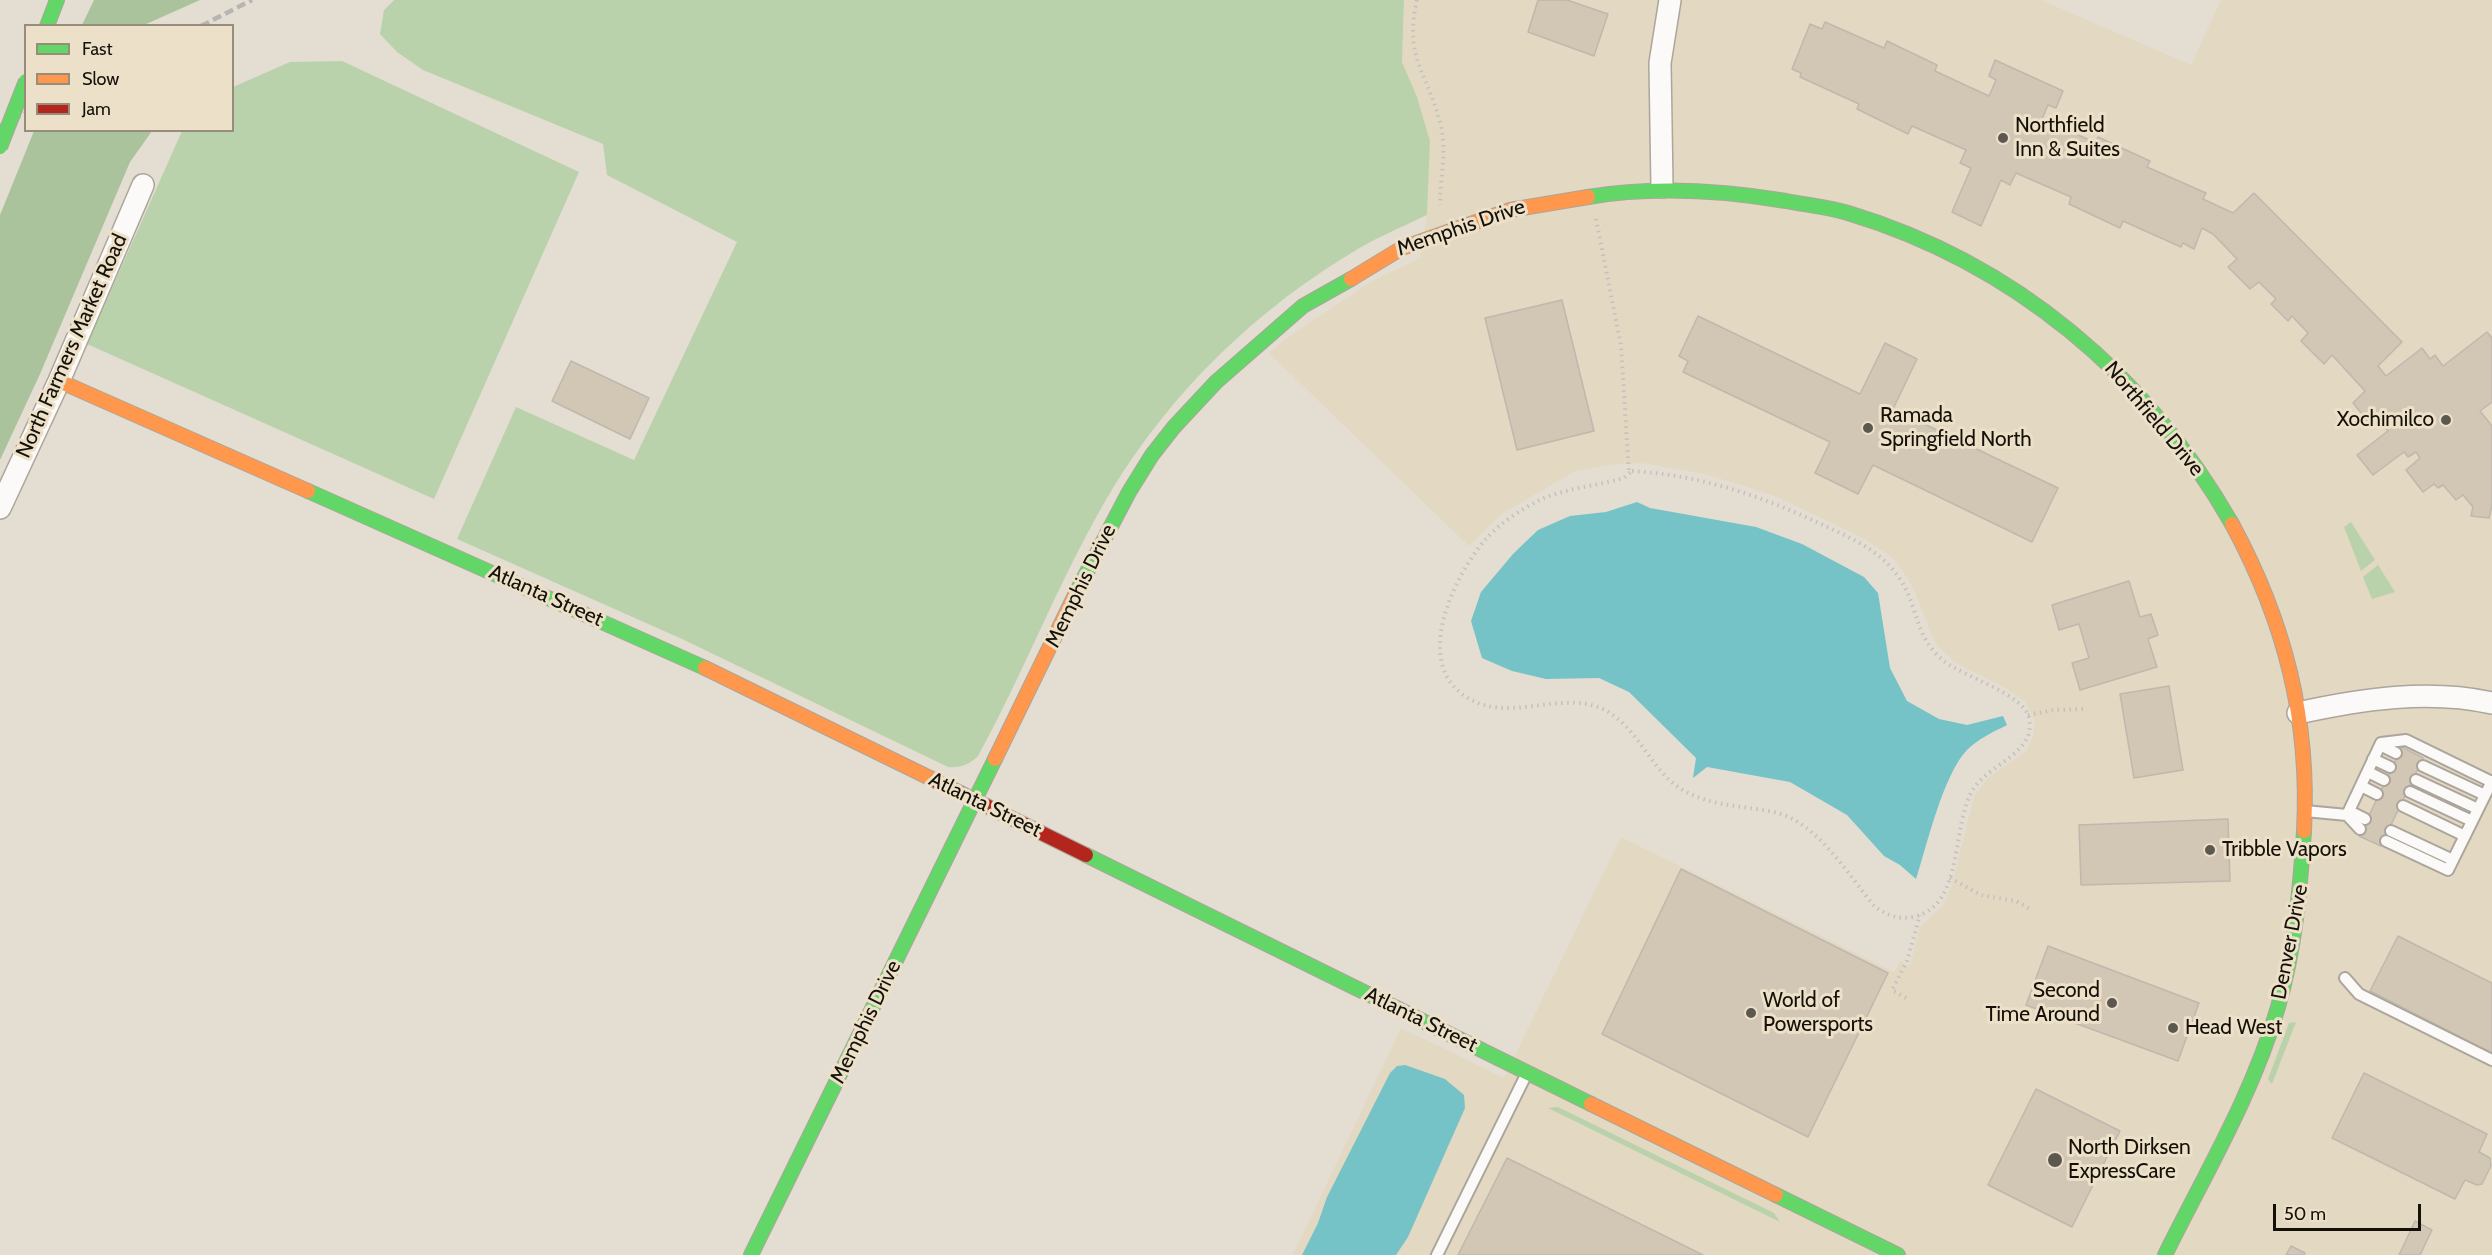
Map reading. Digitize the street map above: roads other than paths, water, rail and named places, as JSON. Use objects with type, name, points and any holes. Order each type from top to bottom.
[{"type":"main road","points":[[48,24],[57,1]]},
{"type":"main road","points":[[0,147],[24,86]]},
{"type":"main road","name":"Northfield Drive","points":[[1662,187],[1769,194],[1869,220],[1950,252],[2001,280],[2053,315],[2098,353],[2142,398],[2218,498],[2268,604],[2293,687],[2298,713]]},
{"type":"main road","name":"Memphis Drive","points":[[751,1255],[1131,488],[1155,449],[1202,396],[1270,330],[1338,282],[1390,253],[1445,230],[1535,202],[1586,193],[1662,187]]},
{"type":"main road","name":"Atlanta Street","points":[[59,381],[608,623],[975,800],[1898,1255]]},
{"type":"main road","name":"Denver Drive","points":[[2165,1255],[2248,1087],[2272,1026],[2291,956],[2299,909],[2305,811],[2304,744],[2298,713]]},
{"type":"street","points":[[1662,187],[1660,63],[1670,0]]},
{"type":"street","name":"North Farmers Market Road","points":[[0,508],[59,381],[143,184]]},
{"type":"street","points":[[2298,713],[2343,704],[2426,695],[2492,703]]},
{"type":"lane","points":[[2348,813],[2381,743],[2406,740],[2492,782],[2451,865],[2389,836]]},
{"type":"lane","points":[[2380,745],[2396,753]]},
{"type":"lane","points":[[2373,759],[2390,767]]},
{"type":"lane","points":[[2423,766],[2485,795]]},
{"type":"lane","points":[[2368,772],[2384,780]]},
{"type":"lane","points":[[2416,780],[2478,809]]},
{"type":"lane","points":[[2361,786],[2378,794]]},
{"type":"lane","points":[[2410,792],[2472,821]]},
{"type":"lane","points":[[2403,806],[2465,836]]},
{"type":"lane","points":[[2305,811],[2348,813],[2362,824]]},
{"type":"lane","points":[[2345,978],[2359,994],[2492,1060]]},
{"type":"lane","points":[[1437,1255],[1527,1073]]},
{"type":"water","points":[[1637,502],[1650,508],[1756,527],[1802,544],[1864,577],[1878,593],[1890,668],[1907,701],[1939,719],[1967,725],[2003,716],[2007,725],[1971,746],[1958,761],[1943,793],[1916,879],[1900,865],[1884,856],[1847,815],[1790,782],[1707,767],[1693,778],[1696,758],[1629,692],[1599,678],[1546,679],[1512,671],[1482,658],[1471,621],[1481,592],[1513,554],[1538,530],[1570,516],[1606,512]]},
{"type":"water","points":[[1405,1065],[1445,1079],[1464,1095],[1465,1108],[1408,1237],[1396,1255],[1302,1255],[1318,1223],[1327,1197],[1390,1073],[1397,1066]]},
{"type":"railway","points":[[205,24],[252,0]]},
{"type":"railway","points":[[0,126],[24,114]]},
{"type":"place","name":"Northfield Inn & Suites","points":[[2003,138]]},
{"type":"place","name":"Xochimilco","points":[[2446,420]]},
{"type":"place","name":"Ramada Springfield North","points":[[1868,428]]},
{"type":"place","name":"Tribble Vapors","points":[[2210,850]]},
{"type":"place","name":"Second Time Around","points":[[2112,1003]]},
{"type":"place","name":"World of Powersports","points":[[1751,1013]]},
{"type":"place","name":"Head West","points":[[2173,1028]]},
{"type":"place","name":"North Dirksen ExpressCare","points":[[2055,1160]]}]
